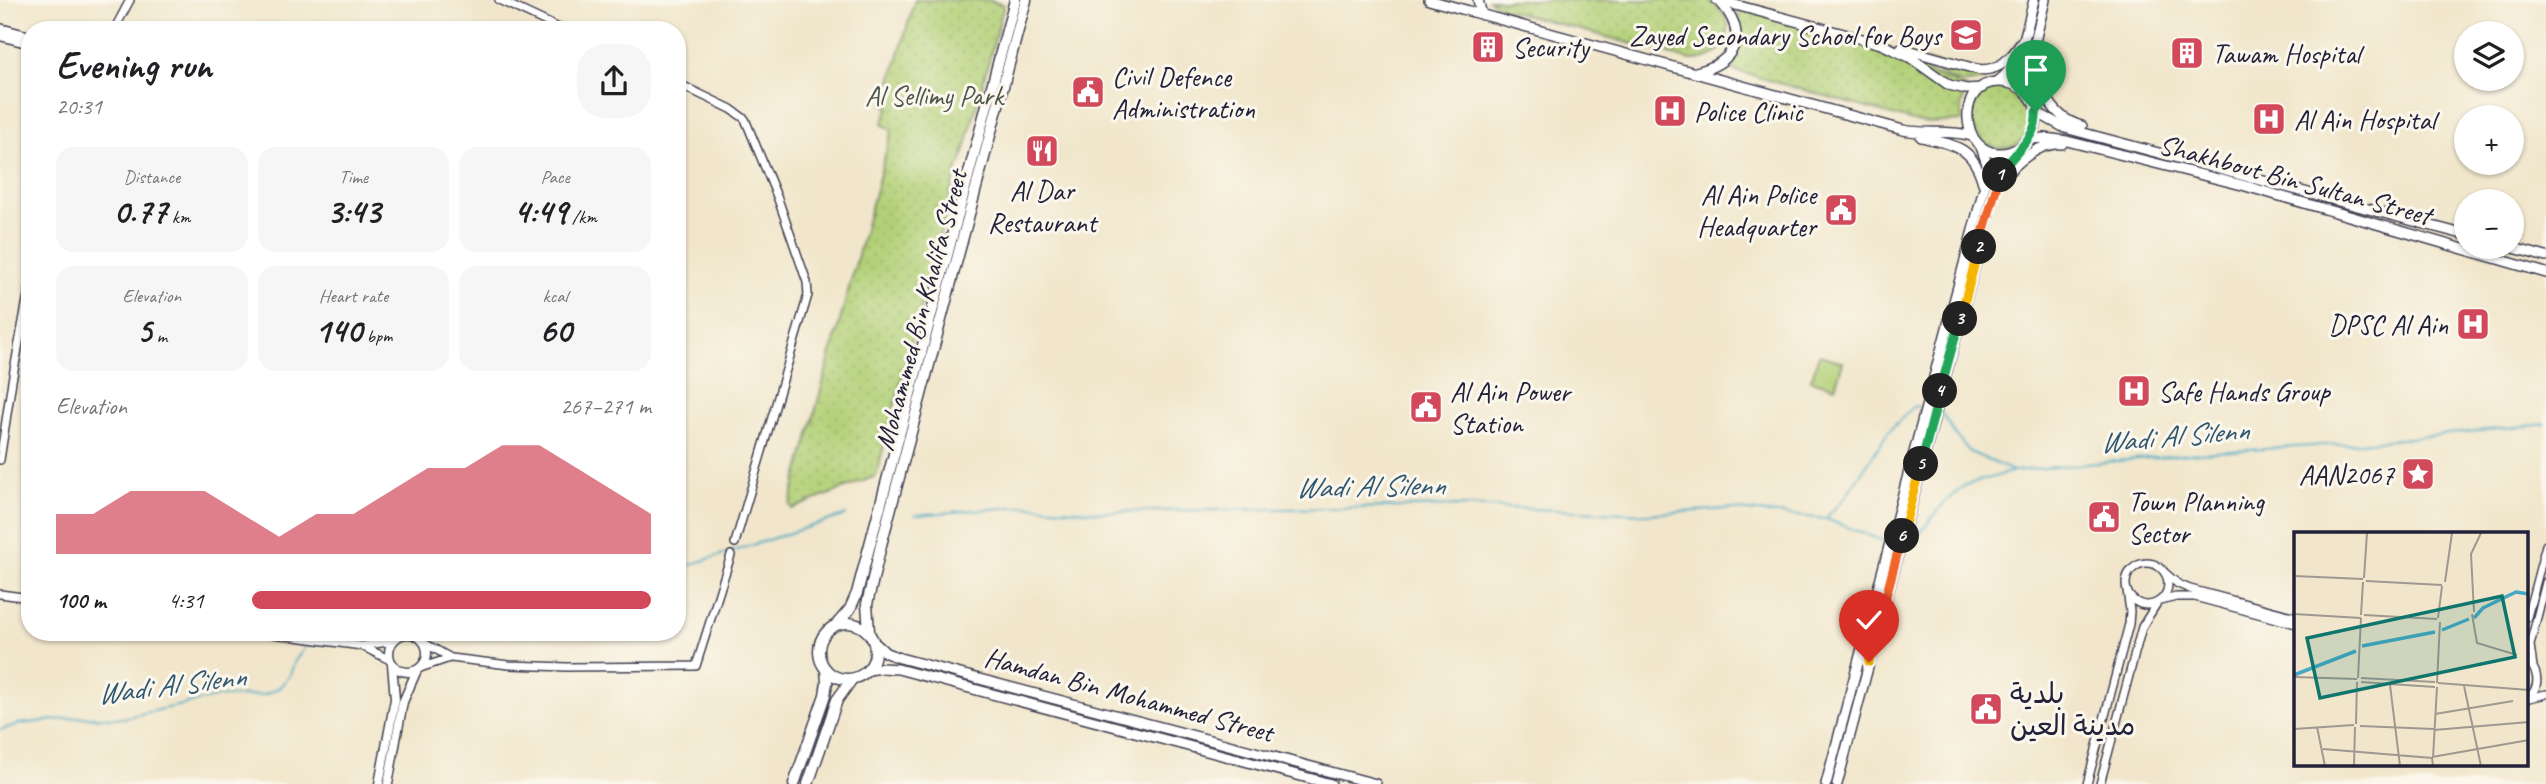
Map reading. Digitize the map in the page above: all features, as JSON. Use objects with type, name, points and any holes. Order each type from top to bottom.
[{"type":"highway","name":"Mohammed Bin Khalifa Street","points":[[836,624],[848,613],[857,593],[1015,0]]},
{"type":"highway","name":"Mohammed Bin Khalifa Street","points":[[869,632],[867,604],[881,545],[1027,0]]},
{"type":"highway","points":[[794,784],[825,695],[827,682],[819,647],[827,631],[836,624],[854,623],[869,632],[874,643],[874,660],[868,670],[852,679],[837,700],[808,784]]},
{"type":"highway","points":[[825,669],[835,676],[852,679]]},
{"type":"main road","points":[[1429,0],[1903,130],[1964,150],[1977,164],[1984,187]]},
{"type":"main road","points":[[1478,0],[1482,15]]},
{"type":"main road","points":[[1694,73],[1720,64],[1734,45],[1734,21],[1717,0]]},
{"type":"main road","points":[[1717,0],[1984,71],[2005,63],[2023,40]]},
{"type":"main road","points":[[1881,44],[1911,58],[1949,85],[1966,89],[1983,88],[1995,83],[2013,66],[2034,0]]},
{"type":"main road","points":[[1837,784],[1900,523],[1916,441],[1994,194],[2006,165],[2030,139],[2036,126],[2029,77],[2033,47],[2045,0]]},
{"type":"main road","points":[[0,28],[21,34]]},
{"type":"main road","points":[[0,36],[21,42]]},
{"type":"main road","points":[[2033,47],[2044,93],[2055,110],[2069,121],[2202,159],[2210,166]]},
{"type":"main road","points":[[1995,83],[2017,86],[2032,100]]},
{"type":"main road","points":[[1900,523],[1927,444],[1943,362],[1984,187],[1987,164],[1980,145],[1967,124],[1971,101],[1983,88]]},
{"type":"main road","name":"Shakhbout Bin Sultan Street","points":[[2036,112],[2066,128],[2454,232]]},
{"type":"main road","points":[[1903,130],[1924,133],[1952,131],[1972,136]]},
{"type":"main road","name":"Shakhbout Bin Sultan Street","points":[[2030,139],[2060,139],[2201,175],[2318,206],[2546,273]]},
{"type":"main road","points":[[1994,194],[2015,166],[2048,145],[2059,144],[2153,163]]},
{"type":"main road","points":[[1980,145],[1997,152],[2009,152],[2021,147]]},
{"type":"main road","points":[[2201,175],[2233,178],[2290,193],[2294,192],[2292,188]]},
{"type":"main road","points":[[2318,206],[2316,203],[2319,201],[2380,212]]},
{"type":"main road","points":[[2524,251],[2546,257]]},
{"type":"main road","points":[[2528,268],[2546,266]]},
{"type":"main road","points":[[1826,784],[1887,576]]},
{"type":"main road","points":[[379,784],[395,699],[389,652],[395,641]]},
{"type":"main road","points":[[388,784],[403,702],[427,655],[423,641]]},
{"type":"main road","name":"Hamdan Bin Mohammed Street","points":[[874,643],[886,653],[900,658],[1376,784]]},
{"type":"main road","points":[[391,662],[406,672],[419,669]]},
{"type":"main road","name":"Hamdan Bin Mohammed Street","points":[[868,670],[898,669],[1331,784]]},
{"type":"street","points":[[119,21],[130,0]]},
{"type":"street","points":[[499,0],[544,21]]},
{"type":"street","points":[[686,87],[731,109],[745,119],[778,199],[807,282],[807,295],[735,543]]},
{"type":"street","points":[[0,460],[21,332]]},
{"type":"street","points":[[2528,613],[2546,545]]},
{"type":"street","points":[[419,669],[450,658],[509,665],[567,667],[696,666],[731,555]]},
{"type":"street","points":[[2087,784],[2129,624],[2128,574],[2140,565],[2154,565],[2184,587],[2294,617]]},
{"type":"street","points":[[2100,784],[2142,627],[2164,596],[2168,584],[2164,572]]},
{"type":"street","points":[[2528,698],[2537,684],[2530,645],[2546,582]]},
{"type":"street","points":[[2127,590],[2133,601],[2139,604],[2176,597],[2195,597],[2294,623]]},
{"type":"street","points":[[0,594],[21,597]]},
{"type":"street","points":[[326,641],[362,646],[391,662]]},
{"type":"street","points":[[362,646],[381,641]]},
{"type":"street","points":[[426,641],[450,658]]},
{"type":"street","points":[[2532,667],[2546,682]]},
{"type":"street","points":[[2528,698],[2546,694]]},
{"type":"green space","name":"Al Sellimy Park","points":[[915,0],[988,0],[1004,5],[961,164],[958,166],[876,476],[792,509],[790,504],[892,130],[882,124],[889,107],[884,105]]},
{"type":"green space","points":[[1489,0],[1708,0],[1719,8],[1725,17],[1727,37],[1715,54],[1691,60],[1501,8]]},
{"type":"green space","points":[[1735,7],[1892,49],[1929,73],[1967,88],[1961,106],[1962,121],[1913,121],[1719,66],[1734,46],[1739,32],[1740,24]]},
{"type":"green space","points":[[1923,60],[1977,74],[2001,71],[1979,82],[1960,82],[1942,75]]},
{"type":"green space","points":[[2002,88],[2023,97],[2032,118],[2023,139],[2002,148],[1981,139],[1972,118],[1981,97]]},
{"type":"green space","points":[[1819,355],[1843,362],[1835,387],[1811,380]]},
{"type":"waterway","name":"Wadi Al Silenn","points":[[1826,518],[1846,496],[1889,431],[1914,406],[1922,408]]},
{"type":"waterway","name":"Wadi Al Silenn","points":[[1938,412],[1942,413],[1955,435],[1970,452],[2013,471]]},
{"type":"waterway","name":"Wadi Al Silenn","points":[[1903,547],[1908,548],[1945,502],[1965,485],[2014,471],[2200,453],[2360,443],[2546,424]]},
{"type":"waterway","name":"Wadi Al Silenn","points":[[915,515],[1028,506],[1100,512],[1465,506],[1647,514],[1729,509],[1826,519],[1888,543]]},
{"type":"waterway","name":"Wadi Al Silenn","points":[[686,566],[846,515]]},
{"type":"waterway","name":"Wadi Al Silenn","points":[[0,730],[19,724],[82,717],[122,718],[218,697],[264,695],[280,687],[289,677],[295,661],[308,643]]},
{"type":"place","name":"Zayed Secondary School for Boys","points":[[1966,35]]},
{"type":"place","name":"Security","points":[[1488,47]]},
{"type":"place","name":"Tawam Hospital","points":[[2187,53]]},
{"type":"place","name":"Civil Defence Administration","points":[[1088,92]]},
{"type":"place","name":"Police Clinic","points":[[1670,111]]},
{"type":"place","name":"Al Ain Hospital","points":[[2269,119]]},
{"type":"place","name":"Al Dar Restaurant","points":[[1042,151]]},
{"type":"place","name":"Al Ain Police Headquarter","points":[[1841,210]]},
{"type":"place","name":"DPSC Al Ain","points":[[2473,324]]},
{"type":"place","name":"Safe Hands Group","points":[[2134,391]]},
{"type":"place","name":"Al Ain Power Station","points":[[1426,407]]},
{"type":"place","name":"AAN2067","points":[[2418,474]]},
{"type":"place","name":"Town Planning Sector","points":[[2104,517]]},
{"type":"place","name":"بلدية مدينة العين","points":[[1986,709]]},
{"type":"route","points":[[1869,662],[1998,179],[2015,152],[2030,139],[2036,126],[2036,112]]}]
